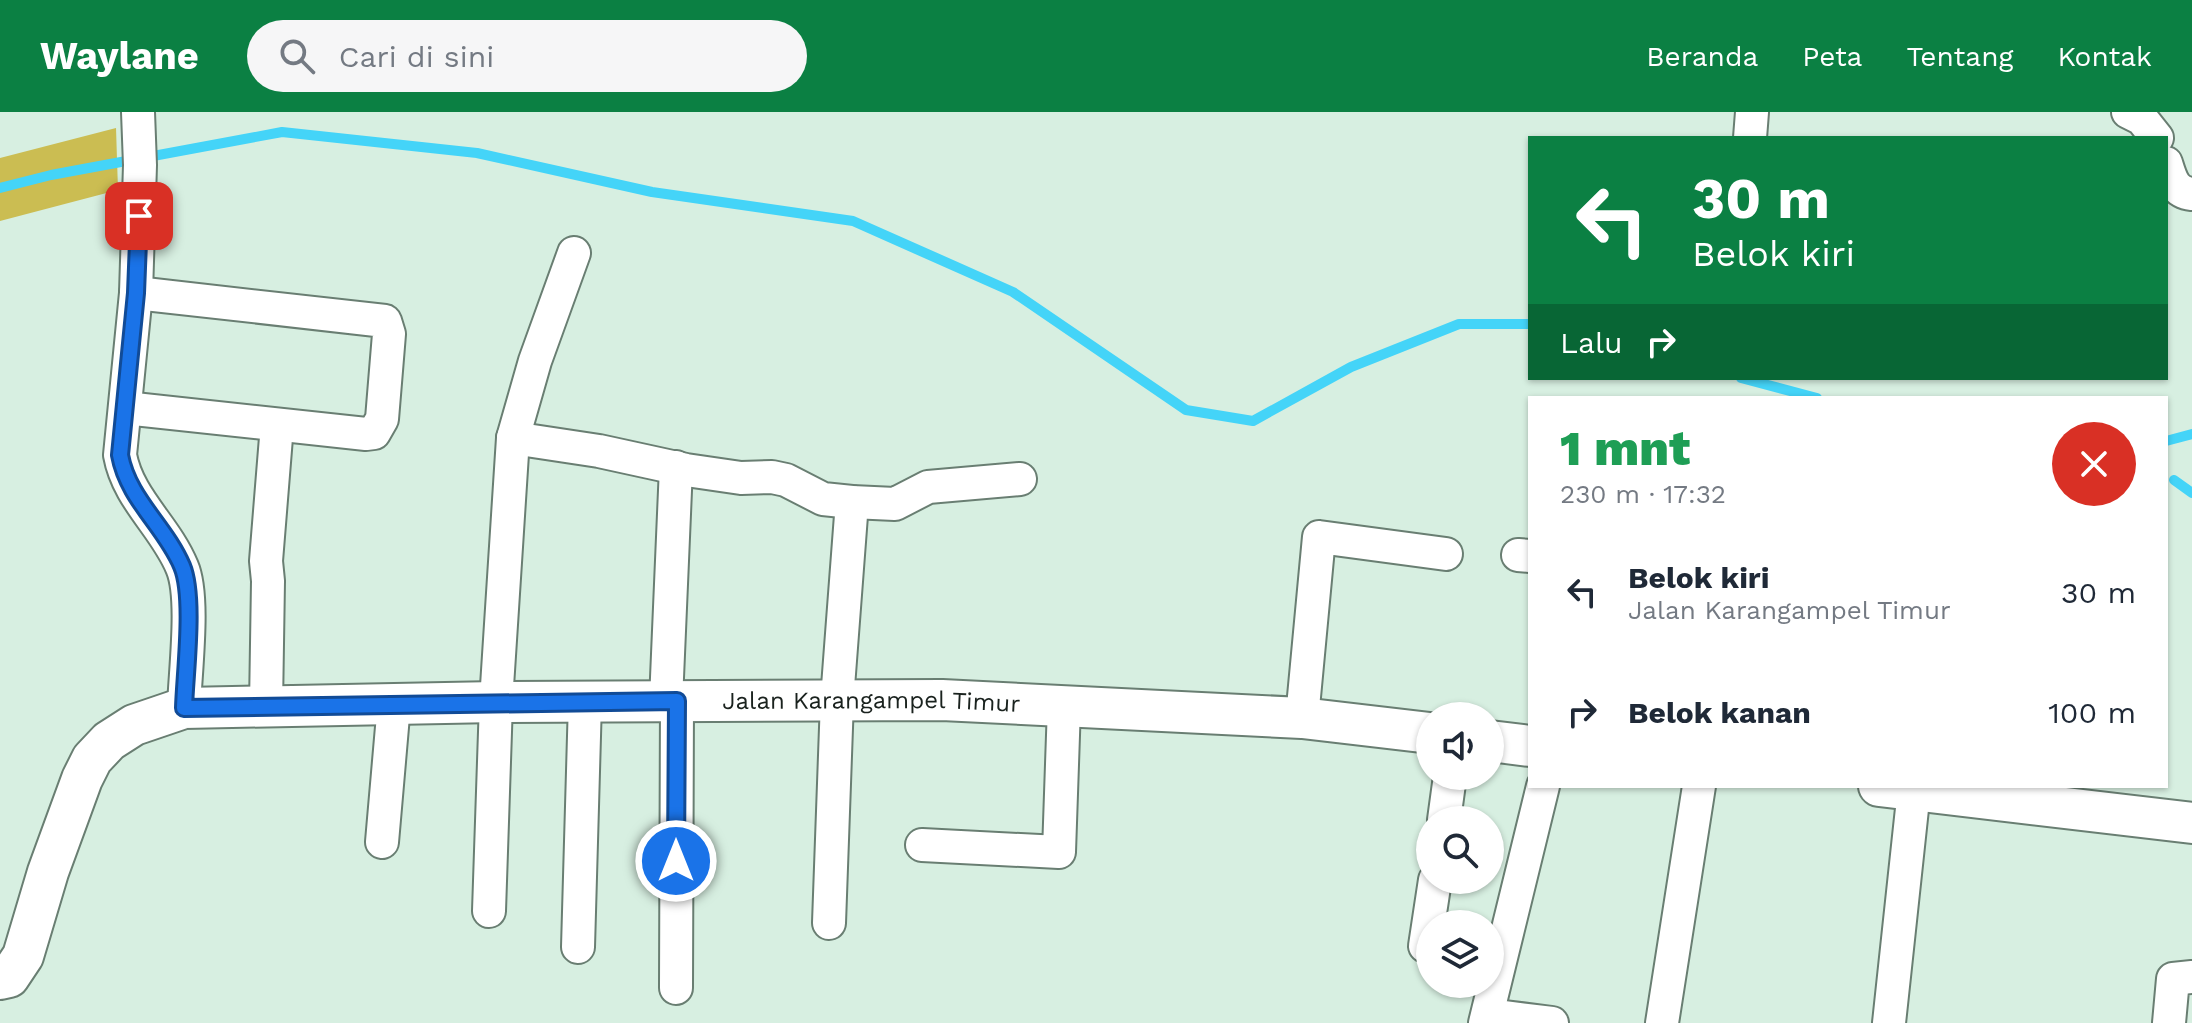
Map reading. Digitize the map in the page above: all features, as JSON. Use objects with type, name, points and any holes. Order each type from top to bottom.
[{"type":"street","points":[[1750,136],[1752,112]]},
{"type":"street","points":[[2128,112],[2142,119],[2155,136]]},
{"type":"street","points":[[138,114],[140,165],[136,293],[120,455],[124,476],[153,523],[165,535],[184,569],[188,598],[184,708]]},
{"type":"street","points":[[2168,169],[2174,186],[2181,192],[2192,194]]},
{"type":"street","points":[[489,911],[496,702],[513,438],[535,361],[574,253]]},
{"type":"street","points":[[125,408],[374,433],[382,419],[389,334],[385,321],[136,293]]},
{"type":"street","points":[[266,706],[266,561],[277,425]]},
{"type":"street","points":[[513,438],[741,478],[772,477],[786,480],[823,499],[852,502],[895,504],[928,487],[1020,479]]},
{"type":"street","points":[[676,467],[671,701],[676,988]]},
{"type":"street","points":[[829,923],[837,700],[852,502]]},
{"type":"street","points":[[1302,718],[1319,537],[1446,554]]},
{"type":"street","name":"Jalan Karangampel Timur","points":[[0,979],[9,977],[23,956],[48,872],[92,759],[109,741],[134,725],[184,708],[585,701],[942,700],[1302,718],[1416,731]]},
{"type":"street","points":[[578,947],[585,701]]},
{"type":"street","points":[[382,842],[394,704]]},
{"type":"street","points":[[922,845],[1059,852],[1064,706]]},
{"type":"street","points":[[1504,743],[1528,746]]},
{"type":"street","points":[[1543,788],[1486,1019],[1552,1023]]},
{"type":"street","points":[[1662,1023],[1699,788]]},
{"type":"street","points":[[1889,1023],[1909,788],[2192,823]]},
{"type":"street","points":[[2169,1023],[2173,979],[2192,977]]},
{"type":"shaded area","points":[[116,128],[118,190],[0,221],[0,158]]},
{"type":"waterway","points":[[0,188],[51,175],[282,132],[477,153],[652,192],[853,221],[1013,292],[1186,410],[1253,421],[1351,367],[1459,324],[1528,324]]},
{"type":"waterway","points":[[1749,380],[1809,396]]},
{"type":"waterway","points":[[2168,440],[2192,434]]},
{"type":"waterway","points":[[2174,480],[2192,493]]},
{"type":"route","points":[[139,216],[136,293],[120,455],[124,476],[153,523],[165,535],[184,569],[188,598],[184,708],[677,701],[676,861]]}]
